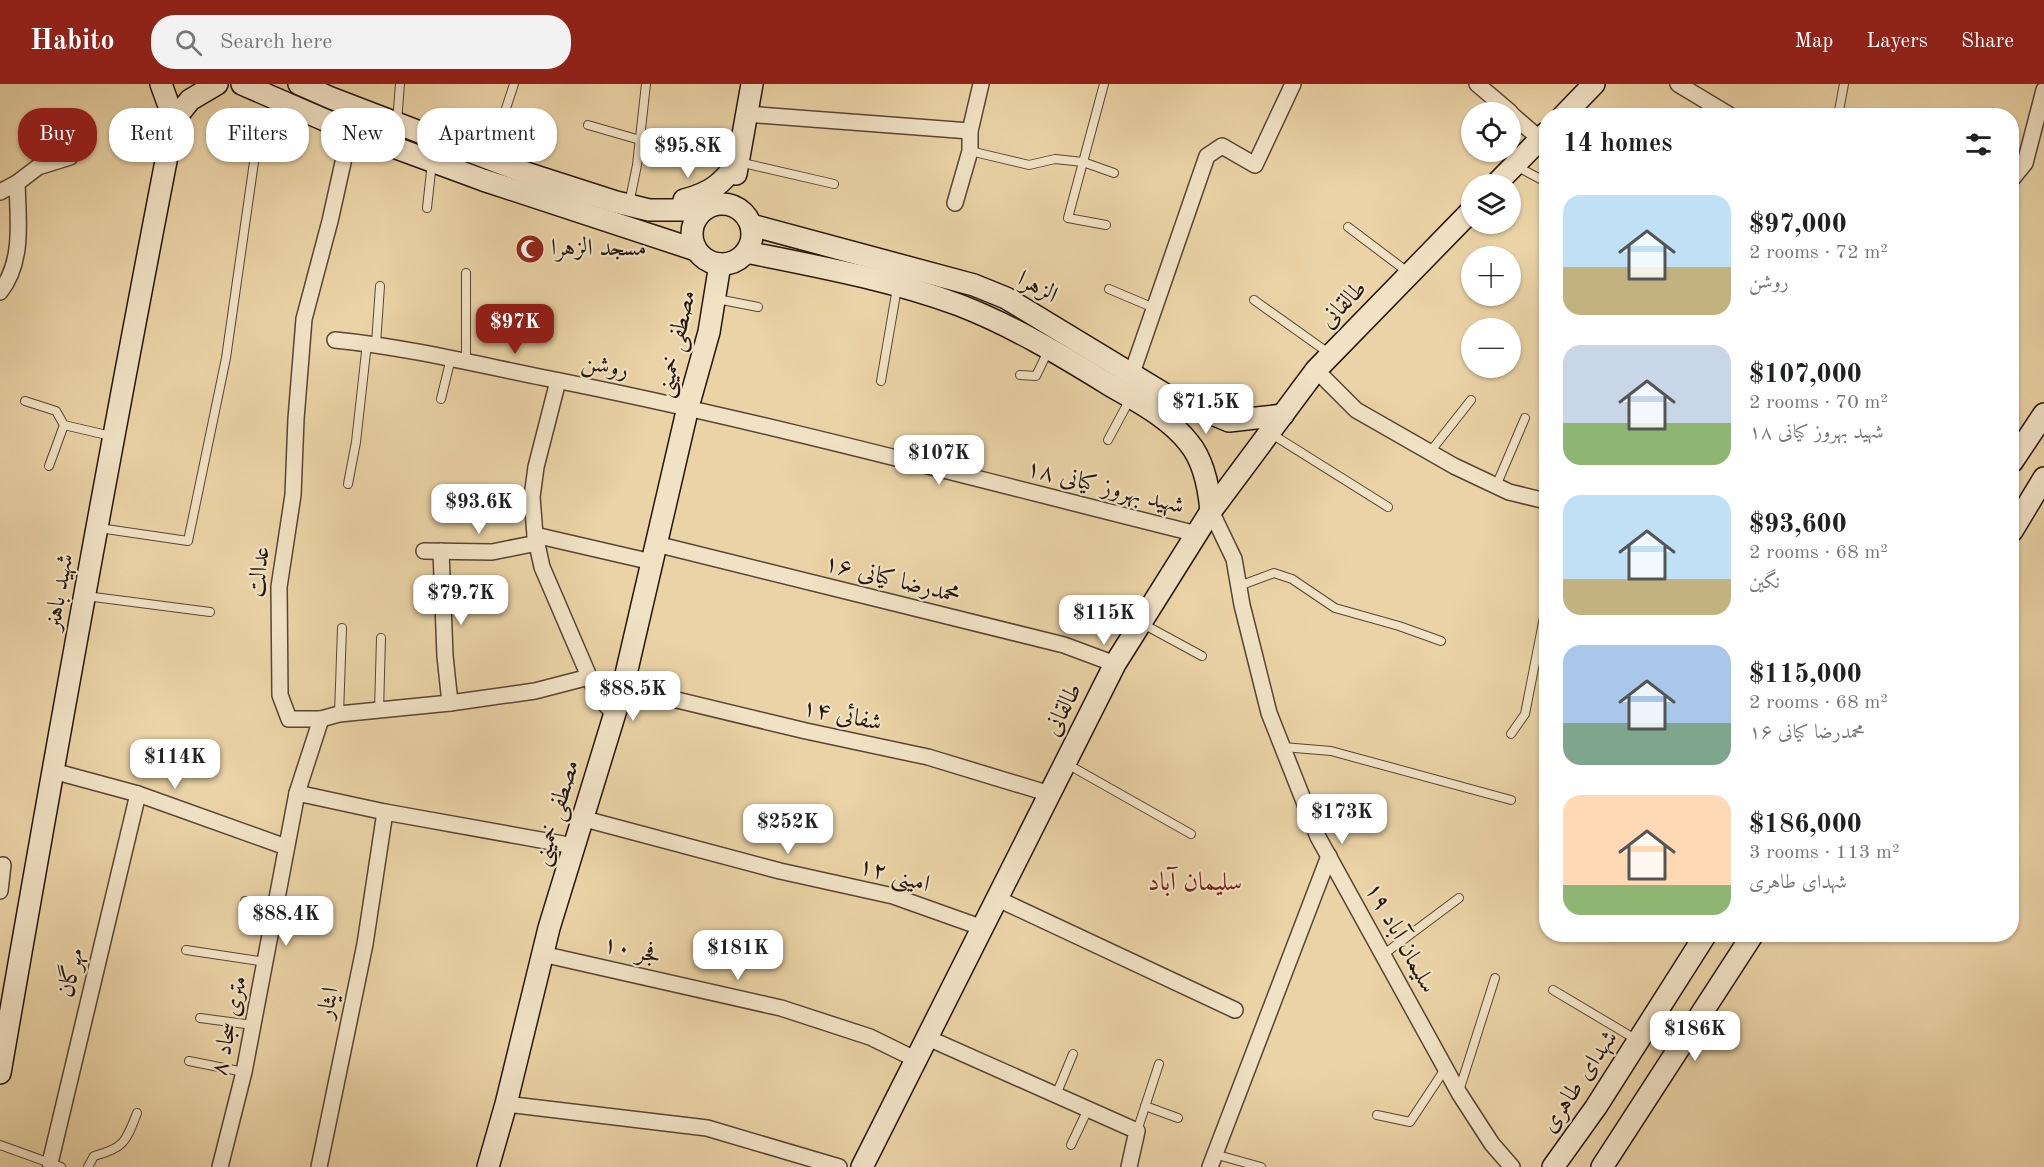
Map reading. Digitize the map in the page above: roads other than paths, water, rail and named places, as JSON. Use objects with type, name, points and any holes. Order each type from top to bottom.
[{"type":"street","points":[[161,84],[170,108]]},
{"type":"street","points":[[184,108],[190,100],[217,84]]},
{"type":"street","points":[[242,84],[320,118],[331,98]]},
{"type":"street","points":[[298,84],[357,108]]},
{"type":"street","points":[[731,205],[752,84]]},
{"type":"street","points":[[955,203],[970,151],[970,131],[981,84]]},
{"type":"street","points":[[1132,373],[1207,156],[1222,146],[1255,165],[1293,84]]},
{"type":"street","points":[[1477,84],[1497,102]]},
{"type":"street","points":[[1571,108],[1594,84]]},
{"type":"street","points":[[1678,84],[1718,108]]},
{"type":"street","points":[[2019,171],[2025,163],[2044,90]]},
{"type":"street","points":[[746,114],[970,131]]},
{"type":"street","points":[[1521,121],[1539,133]]},
{"type":"street","points":[[1506,174],[1539,140]]},
{"type":"street","points":[[0,192],[17,183],[38,167],[54,162]]},
{"type":"street","name":"شهید باهنر","points":[[0,1073],[97,528],[166,162]]},
{"type":"street","name":"عدالت","points":[[343,162],[304,319],[293,495],[279,587],[280,695],[290,719],[321,719],[339,714],[450,703],[535,691],[589,677]]},
{"type":"street","points":[[435,162],[696,250],[706,260],[720,264],[734,261],[746,252],[752,239],[751,225],[743,212],[731,205],[716,204],[703,210],[694,221],[692,236],[696,250]]},
{"type":"street","points":[[498,162],[639,208],[703,210]]},
{"type":"street","points":[[639,208],[707,193],[724,180],[738,162]]},
{"type":"street","points":[[0,292],[10,279],[16,259],[19,230],[17,183]]},
{"type":"street","points":[[639,208],[650,223],[641,232]]},
{"type":"street","name":"طالقانی","points":[[862,1167],[1115,664],[1211,511],[1316,370],[1461,221]]},
{"type":"street","name":"الزهرا","points":[[751,225],[974,285],[1006,298],[1166,395],[1229,421],[1283,415]]},
{"type":"street","points":[[785,260],[781,251],[783,243],[796,237]]},
{"type":"street","name":"الزهرا","points":[[746,252],[897,287],[958,305],[1011,328],[1131,398],[1174,427],[1191,444],[1208,483],[1211,511]]},
{"type":"street","name":"مصطفی خمینی","points":[[488,1167],[506,1104],[542,954],[581,818],[623,687],[688,407],[710,332],[720,264]]},
{"type":"street","name":"روشن","points":[[335,340],[458,359],[688,407]]},
{"type":"street","points":[[1316,370],[1356,410],[1454,466],[1509,492],[1539,499]]},
{"type":"street","points":[[558,381],[536,467],[532,497],[536,539],[542,567],[597,695],[615,715]]},
{"type":"street","points":[[1174,427],[1190,423],[1194,418],[1193,406]]},
{"type":"street","name":"شهید بهروز کیانی ۱۸","points":[[688,407],[1197,534]]},
{"type":"street","points":[[2019,452],[2044,414]]},
{"type":"street","points":[[2019,519],[2044,478]]},
{"type":"street","name":"سلیمان آباد ۱۹","points":[[1211,511],[1234,560],[1269,713],[1318,837],[1459,1093],[1492,1144],[1512,1167]]},
{"type":"street","points":[[424,551],[492,552],[536,539]]},
{"type":"street","name":"محمدرضا کیانی ۱۶","points":[[536,539],[654,553],[1064,645],[1115,664]]},
{"type":"street","points":[[441,551],[450,703]]},
{"type":"street","name":"شفائی ۱۴","points":[[623,687],[806,731],[928,757],[1050,794]]},
{"type":"street","name":"۸ متری سجاد","points":[[220,1167],[254,1025],[297,793],[321,719]]},
{"type":"street","points":[[53,771],[138,794],[286,847]]},
{"type":"street","points":[[297,793],[386,812],[574,846]]},
{"type":"street","name":"مهرگان","points":[[56,1165],[138,794]]},
{"type":"street","name":"ایثار","points":[[319,1167],[365,944],[386,812]]},
{"type":"street","name":"امینی ۱۲","points":[[581,818],[780,871],[893,896],[983,928]]},
{"type":"street","points":[[1212,1160],[1329,856]]},
{"type":"street","points":[[0,891],[2,864]]},
{"type":"street","points":[[998,899],[1235,1010]]},
{"type":"street","name":"شهدای طاهری","points":[[1553,1167],[1596,1107],[1701,942]]},
{"type":"street","points":[[1602,1167],[1748,942]]},
{"type":"street","name":"فجر ۱۰","points":[[542,954],[781,1008],[870,1037],[917,1060]]},
{"type":"street","points":[[928,1038],[1137,1131],[1129,1167]]},
{"type":"street","points":[[506,1104],[707,1128],[839,1167]]},
{"type":"lane","points":[[398,108],[400,84]]},
{"type":"lane","points":[[506,108],[514,84]]},
{"type":"lane","points":[[639,208],[640,140],[646,84]]},
{"type":"lane","points":[[1104,84],[1068,218],[1106,225]]},
{"type":"lane","points":[[1840,108],[1844,84]]},
{"type":"lane","points":[[588,125],[640,140]]},
{"type":"lane","points":[[970,151],[1029,165],[1055,159],[1083,162],[1114,173]]},
{"type":"lane","points":[[97,528],[188,541],[226,357],[254,162]]},
{"type":"lane","points":[[427,208],[432,162]]},
{"type":"lane","points":[[738,162],[834,184]]},
{"type":"lane","points":[[1515,165],[1539,178]]},
{"type":"lane","points":[[1348,227],[1410,274]]},
{"type":"lane","points":[[441,399],[458,359],[466,273]]},
{"type":"lane","points":[[348,484],[380,286]]},
{"type":"lane","points":[[881,381],[897,287]]},
{"type":"lane","points":[[1109,289],[1154,308]]},
{"type":"lane","points":[[715,298],[758,307]]},
{"type":"lane","points":[[1254,300],[1331,355]]},
{"type":"lane","points":[[1020,375],[1036,376],[1049,350]]},
{"type":"lane","points":[[1108,440],[1131,398]]},
{"type":"lane","points":[[1430,452],[1471,400]]},
{"type":"lane","points":[[25,401],[56,411],[64,425],[114,437]]},
{"type":"lane","points":[[1496,486],[1525,418]]},
{"type":"lane","points":[[49,466],[64,425]]},
{"type":"lane","points":[[1270,433],[1388,507]]},
{"type":"lane","points":[[1239,586],[1274,573],[1292,579],[1335,608],[1399,626],[1441,641]]},
{"type":"lane","points":[[85,596],[210,612]]},
{"type":"lane","points":[[1141,623],[1202,656]]},
{"type":"lane","points":[[339,714],[342,628]]},
{"type":"lane","points":[[379,711],[381,638]]},
{"type":"lane","points":[[1511,734],[1525,714],[1539,643]]},
{"type":"lane","points":[[1282,747],[1331,751],[1511,800]]},
{"type":"lane","points":[[1066,763],[1191,834]]},
{"type":"lane","points":[[1384,954],[1459,898]]},
{"type":"lane","points":[[245,901],[276,911]]},
{"type":"lane","points":[[186,950],[266,962]]},
{"type":"lane","points":[[1459,1093],[1495,978]]},
{"type":"lane","points":[[1553,990],[1639,1041]]},
{"type":"lane","points":[[200,1018],[254,1025]]},
{"type":"lane","points":[[1056,1095],[1073,1054]]},
{"type":"lane","points":[[189,1061],[244,1072]]},
{"type":"lane","points":[[1137,1131],[1159,1064]]},
{"type":"lane","points":[[1377,1115],[1410,1122],[1445,1068]]},
{"type":"lane","points":[[1145,1106],[1178,1118]]},
{"type":"lane","points":[[1071,1145],[1088,1109]]},
{"type":"lane","points":[[88,1167],[94,1156],[108,1153],[123,1144],[137,1113]]},
{"type":"lane","name":"مهرگان","points":[[0,1145],[56,1165]]},
{"type":"lane","points":[[1212,1160],[1261,1167]]},
{"type":"place","name":"مسجد الزهرا","points":[[530,249]]},
{"type":"district","name":"سلیمان آباد","points":[[1195,883]]}]
